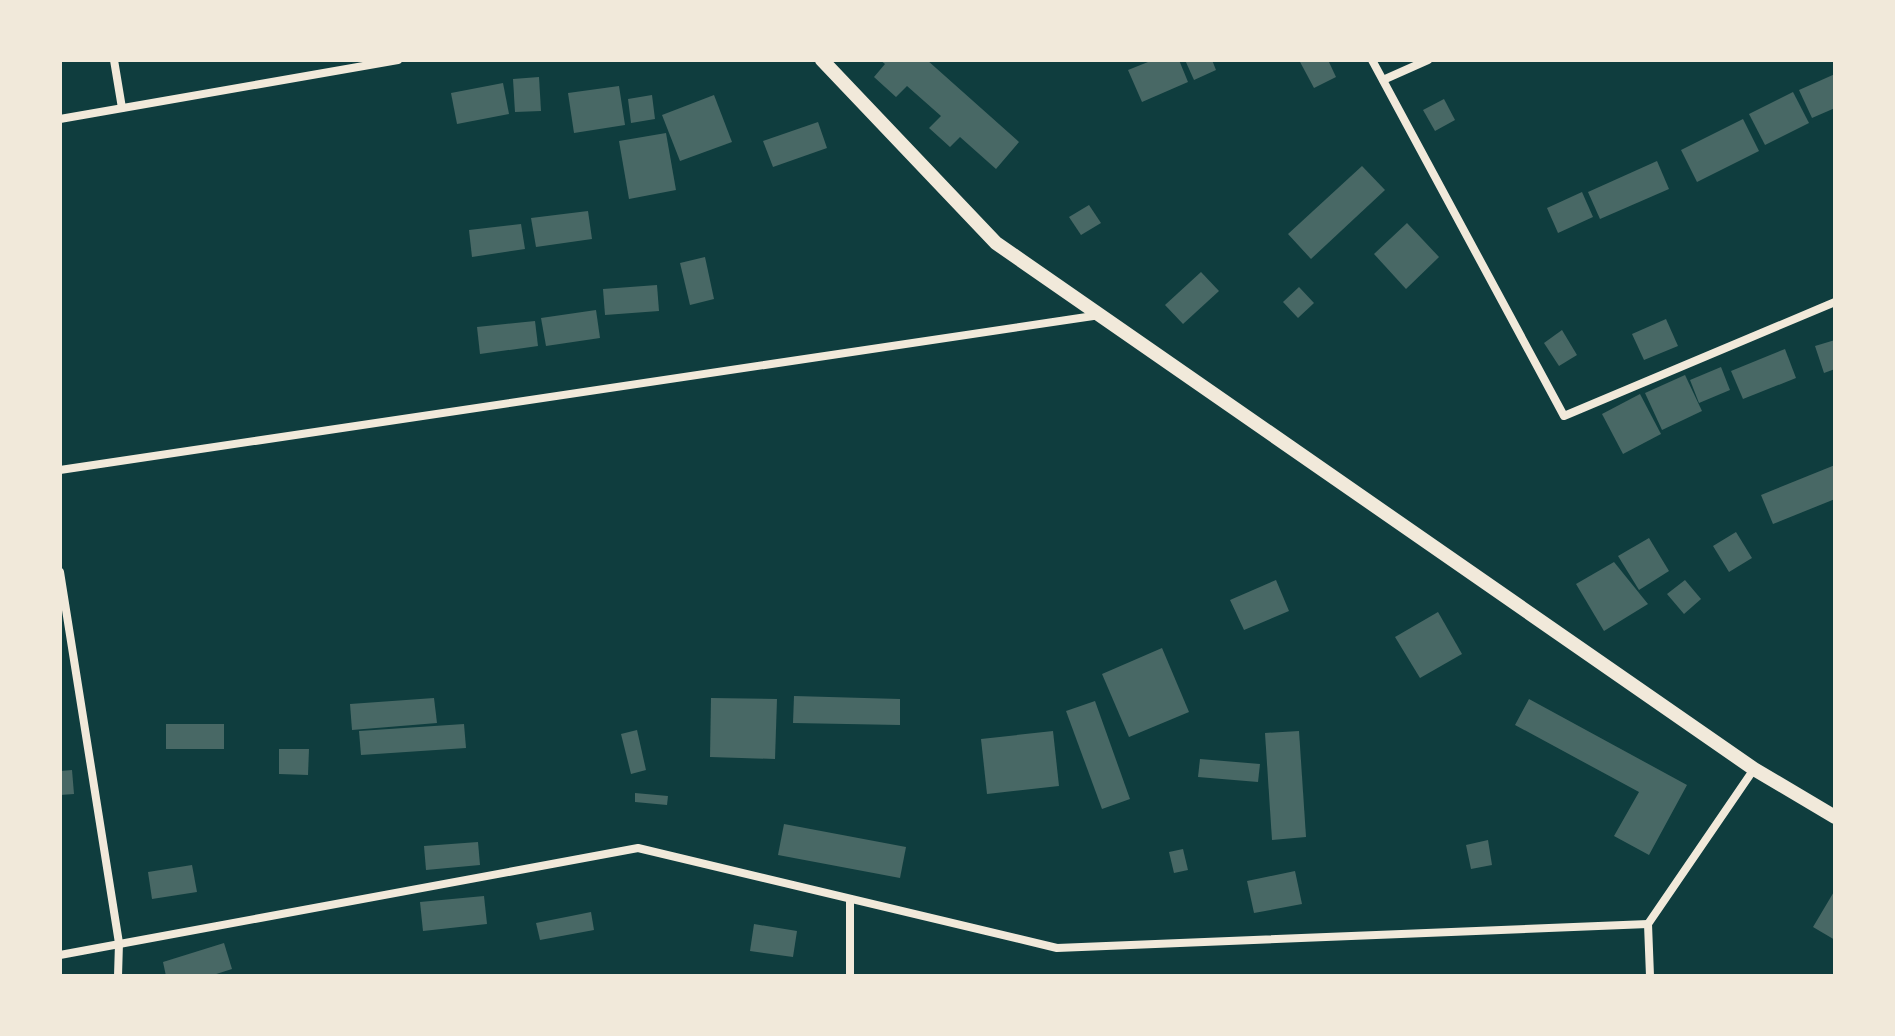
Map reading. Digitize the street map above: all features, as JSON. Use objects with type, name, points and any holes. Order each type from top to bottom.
[{"type":"street","points":[[114,60],[122,108]]},
{"type":"street","points":[[60,119],[398,60]]},
{"type":"street","points":[[822,60],[996,243],[1754,769],[1835,817]]},
{"type":"street","points":[[1372,60],[1564,416],[1835,302]]},
{"type":"street","points":[[1383,80],[1428,60]]},
{"type":"street","points":[[60,470],[1100,315]]},
{"type":"street","points":[[60,572],[119,943],[118,976]]},
{"type":"street","points":[[1650,976],[1648,924],[1754,769]]},
{"type":"street","points":[[60,955],[638,848],[1057,948],[1648,924]]},
{"type":"street","points":[[850,899],[850,976]]},
{"type":"building","points":[[880,60],[927,60],[1019,142],[996,169],[960,137],[950,147],[929,128],[941,116],[907,86],[896,97],[874,77],[885,64]]},
{"type":"building","points":[[1153,60],[1179,60],[1188,82],[1142,102],[1128,70]]},
{"type":"building","points":[[1185,60],[1212,60],[1216,70],[1194,80]]},
{"type":"building","points":[[1299,60],[1328,60],[1336,77],[1314,88]]},
{"type":"building","points":[[1835,74],[1835,108],[1812,118],[1799,90]]},
{"type":"building","points":[[539,77],[541,111],[515,112],[513,79]]},
{"type":"building","points":[[503,83],[509,114],[457,124],[451,93]]},
{"type":"building","points":[[619,86],[625,125],[574,133],[568,93]]},
{"type":"building","points":[[1793,92],[1809,123],[1765,145],[1749,114]]},
{"type":"building","points":[[652,95],[655,119],[631,123],[628,99]]},
{"type":"building","points":[[714,95],[732,142],[680,161],[662,115]]},
{"type":"building","points":[[1444,99],[1455,120],[1435,131],[1423,110]]},
{"type":"building","points":[[1743,119],[1759,151],[1697,182],[1681,150]]},
{"type":"building","points":[[818,122],[827,148],[773,167],[763,141]]},
{"type":"building","points":[[666,133],[676,190],[629,199],[619,141]]},
{"type":"building","points":[[1657,161],[1669,189],[1600,219],[1588,192]]},
{"type":"building","points":[[1362,166],[1385,190],[1311,259],[1288,234]]},
{"type":"building","points":[[1582,192],[1593,217],[1558,233],[1547,208]]},
{"type":"building","points":[[1089,205],[1101,223],[1081,235],[1069,217]]},
{"type":"building","points":[[588,211],[592,239],[536,247],[531,218]]},
{"type":"building","points":[[1407,223],[1439,257],[1406,289],[1374,254]]},
{"type":"building","points":[[521,224],[525,249],[472,257],[469,230]]},
{"type":"building","points":[[705,257],[714,299],[690,305],[680,263]]},
{"type":"building","points":[[1201,272],[1219,291],[1183,324],[1165,305]]},
{"type":"building","points":[[657,285],[659,311],[605,315],[603,289]]},
{"type":"building","points":[[1299,287],[1314,303],[1298,318],[1283,302]]},
{"type":"building","points":[[596,310],[600,338],[546,346],[541,318]]},
{"type":"building","points":[[1666,319],[1678,346],[1644,360],[1632,334]]},
{"type":"building","points":[[535,321],[538,346],[480,354],[477,327]]},
{"type":"building","points":[[1562,330],[1577,355],[1559,366],[1544,343]]},
{"type":"building","points":[[1835,340],[1835,369],[1824,373],[1815,346]]},
{"type":"building","points":[[1785,349],[1796,378],[1743,399],[1731,371]]},
{"type":"building","points":[[1721,367],[1730,390],[1699,403],[1690,380]]},
{"type":"building","points":[[1685,375],[1702,411],[1662,430],[1645,393]]},
{"type":"building","points":[[1640,394],[1661,434],[1623,454],[1602,414]]},
{"type":"building","points":[[1835,465],[1835,499],[1773,524],[1761,495]]},
{"type":"building","points":[[1736,532],[1752,558],[1729,572],[1713,546]]},
{"type":"building","points":[[1649,538],[1669,571],[1639,590],[1618,556]]},
{"type":"building","points":[[1614,562],[1648,604],[1604,631],[1576,584]]},
{"type":"building","points":[[1276,580],[1289,611],[1244,630],[1230,600]]},
{"type":"building","points":[[1685,580],[1701,599],[1684,614],[1667,594]]},
{"type":"building","points":[[1438,612],[1462,654],[1420,678],[1395,637]]},
{"type":"building","points":[[1162,648],[1189,712],[1129,737],[1102,674]]},
{"type":"building","points":[[794,696],[900,699],[900,725],[793,723]]},
{"type":"building","points":[[434,698],[437,723],[352,730],[350,704]]},
{"type":"building","points":[[711,698],[777,699],[775,759],[710,757]]},
{"type":"building","points":[[1529,699],[1687,785],[1649,855],[1614,836],[1639,792],[1515,725]]},
{"type":"building","points":[[1095,701],[1130,799],[1102,809],[1066,711]]},
{"type":"building","points":[[166,724],[224,724],[224,749],[166,749]]},
{"type":"building","points":[[464,724],[466,748],[361,755],[359,731]]},
{"type":"building","points":[[637,730],[646,770],[631,774],[621,734]]},
{"type":"building","points":[[1053,731],[1059,786],[987,794],[981,739]]},
{"type":"building","points":[[1299,731],[1306,837],[1272,840],[1265,733]]},
{"type":"building","points":[[279,749],[309,749],[308,775],[279,774]]},
{"type":"building","points":[[1200,759],[1260,764],[1258,782],[1198,777]]},
{"type":"building","points":[[72,770],[74,794],[60,795],[60,771]]},
{"type":"building","points":[[635,793],[668,796],[667,805],[635,802]]},
{"type":"building","points":[[784,824],[906,847],[900,878],[778,855]]},
{"type":"building","points":[[1488,840],[1492,865],[1471,869],[1466,845]]},
{"type":"building","points":[[478,842],[480,865],[426,870],[424,846]]},
{"type":"building","points":[[1183,849],[1188,870],[1174,873],[1169,852]]},
{"type":"building","points":[[192,865],[197,892],[152,899],[148,872]]},
{"type":"building","points":[[1295,871],[1302,904],[1254,913],[1247,881]]},
{"type":"building","points":[[1835,890],[1835,940],[1813,927]]},
{"type":"building","points":[[484,896],[487,924],[423,931],[420,902]]},
{"type":"building","points":[[591,912],[594,930],[540,940],[536,923]]},
{"type":"building","points":[[754,924],[797,931],[793,957],[750,951]]},
{"type":"building","points":[[224,943],[232,969],[210,976],[166,976],[163,962]]}]
